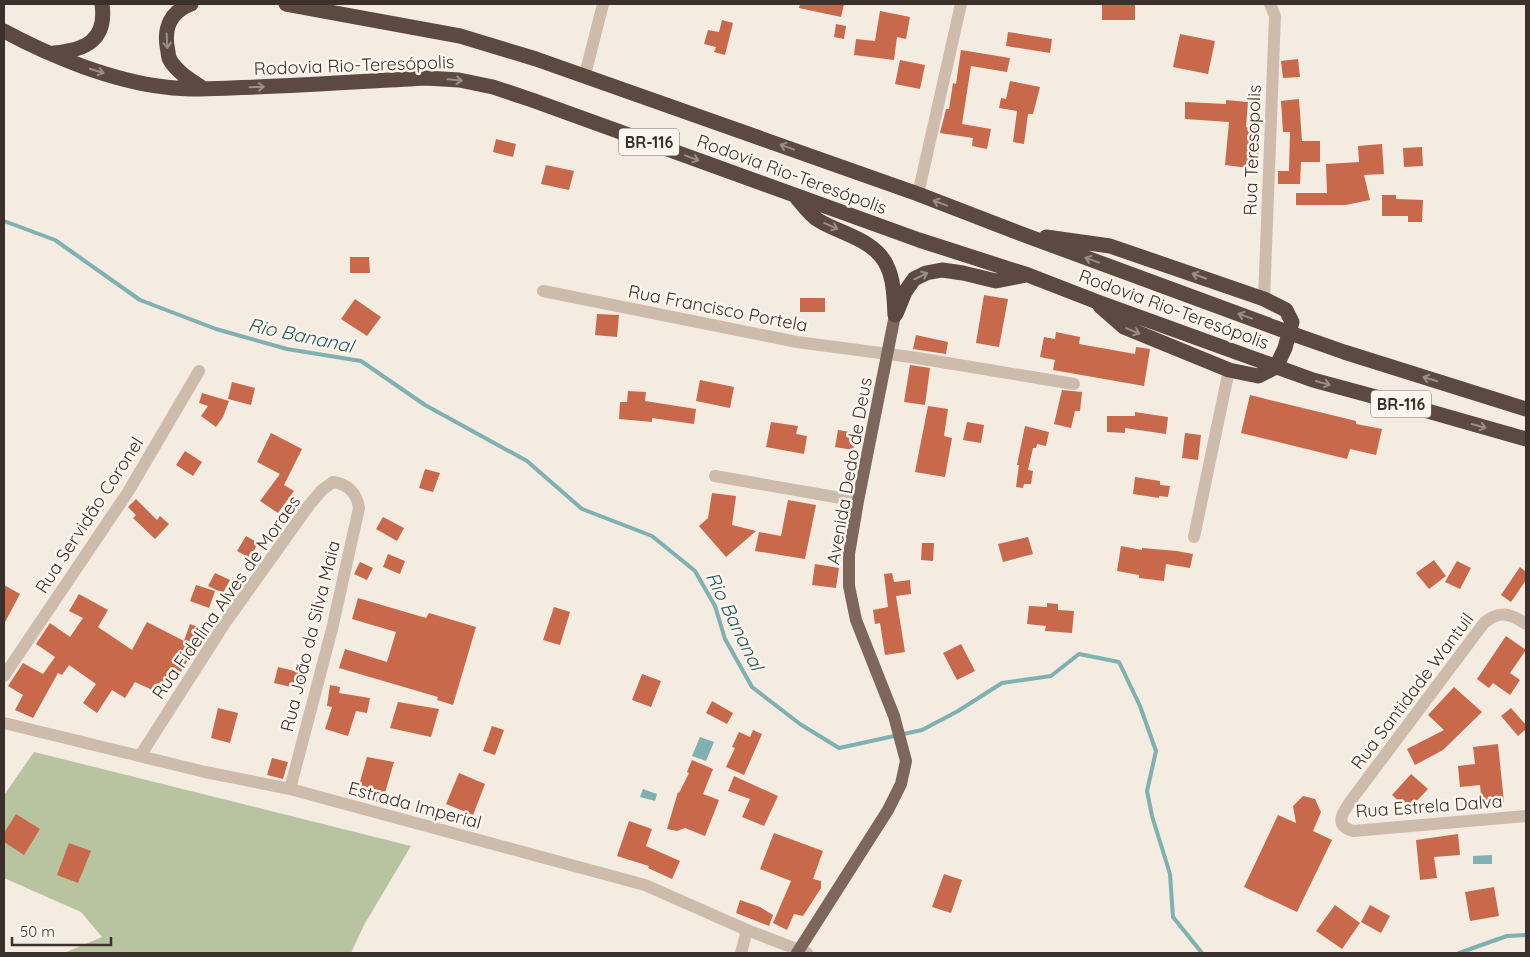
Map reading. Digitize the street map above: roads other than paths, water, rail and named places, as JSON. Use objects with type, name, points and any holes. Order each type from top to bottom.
[{"type":"highway","points":[[50,54],[71,52],[88,44],[99,32],[104,17],[102,4]]},
{"type":"highway","points":[[191,4],[173,14],[167,26],[166,40],[169,58],[175,66],[204,89]]},
{"type":"highway","name":"Rodovia Rio-Teresópolis","points":[[286,4],[460,36],[536,59],[918,194],[1290,333],[1526,410]]},
{"type":"highway","name":"Rodovia Rio-Teresópolis","points":[[4,32],[50,54],[83,66],[165,87],[204,89],[426,78],[459,80],[492,87],[919,240],[1028,275],[1312,380],[1526,440]]},
{"type":"highway","points":[[794,195],[817,220],[845,232],[879,254],[887,266],[892,282],[895,315]]},
{"type":"highway","points":[[1019,233],[1110,246],[1264,299],[1286,310],[1292,322],[1285,348],[1276,367],[1258,376],[1229,370],[1124,328],[1095,301]]},
{"type":"highway","points":[[895,315],[905,292],[914,279],[926,273],[942,270],[996,281],[1028,275]]},
{"type":"main road","name":"Avenida Dedo de Deus","points":[[801,952],[888,810],[901,784],[906,760],[894,716],[856,620],[849,586],[849,554],[895,315]]},
{"type":"street","points":[[585,76],[603,4]]},
{"type":"street","points":[[918,194],[961,4]]},
{"type":"street","name":"Rua Teresopolis","points":[[1264,299],[1275,16],[1270,4]]},
{"type":"street","name":"Rua Francisco Portela","points":[[543,291],[796,342],[920,359],[1074,384]]},
{"type":"street","points":[[1194,537],[1229,370]]},
{"type":"street","name":"Rua Servidão Coronel","points":[[4,676],[128,492],[199,371]]},
{"type":"street","points":[[714,476],[858,501]]},
{"type":"street","name":"Rua Fidelina Alves de Moraes","points":[[140,756],[226,623],[310,504],[322,490],[333,482],[342,483],[353,491]]},
{"type":"street","name":"Rua João da Silva Maia","points":[[290,789],[332,629],[358,508],[358,499],[353,491]]},
{"type":"street","name":"Rua Santidade Wantuil","points":[[1341,819],[1352,799],[1484,623],[1492,616],[1501,614],[1515,616],[1526,624]]},
{"type":"street","name":"Estrada Imperial","points":[[4,723],[205,772],[290,789],[645,884],[801,952]]},
{"type":"street","name":"Rua Estrela Dalva","points":[[1341,819],[1346,829],[1353,831],[1526,816]]},
{"type":"street","points":[[741,953],[748,930]]},
{"type":"water","points":[[700,737],[714,742],[706,761],[692,756]]},
{"type":"water","points":[[643,789],[657,794],[655,801],[640,797]]},
{"type":"water","points":[[1492,855],[1492,864],[1473,864],[1473,856]]},
{"type":"waterway","name":"Rio Bananal","points":[[4,221],[55,240],[140,300],[216,329],[287,349],[361,361],[425,405],[527,461],[582,509],[652,536],[695,571],[715,606],[725,639],[752,687],[800,724],[839,748],[922,730],[958,711],[1002,683],[1051,676],[1079,654],[1119,662],[1140,706],[1156,751],[1147,791],[1152,816],[1170,874],[1173,917],[1202,953]]},
{"type":"waterway","name":"Rio Bananal","points":[[1459,953],[1507,936],[1526,935]]}]
